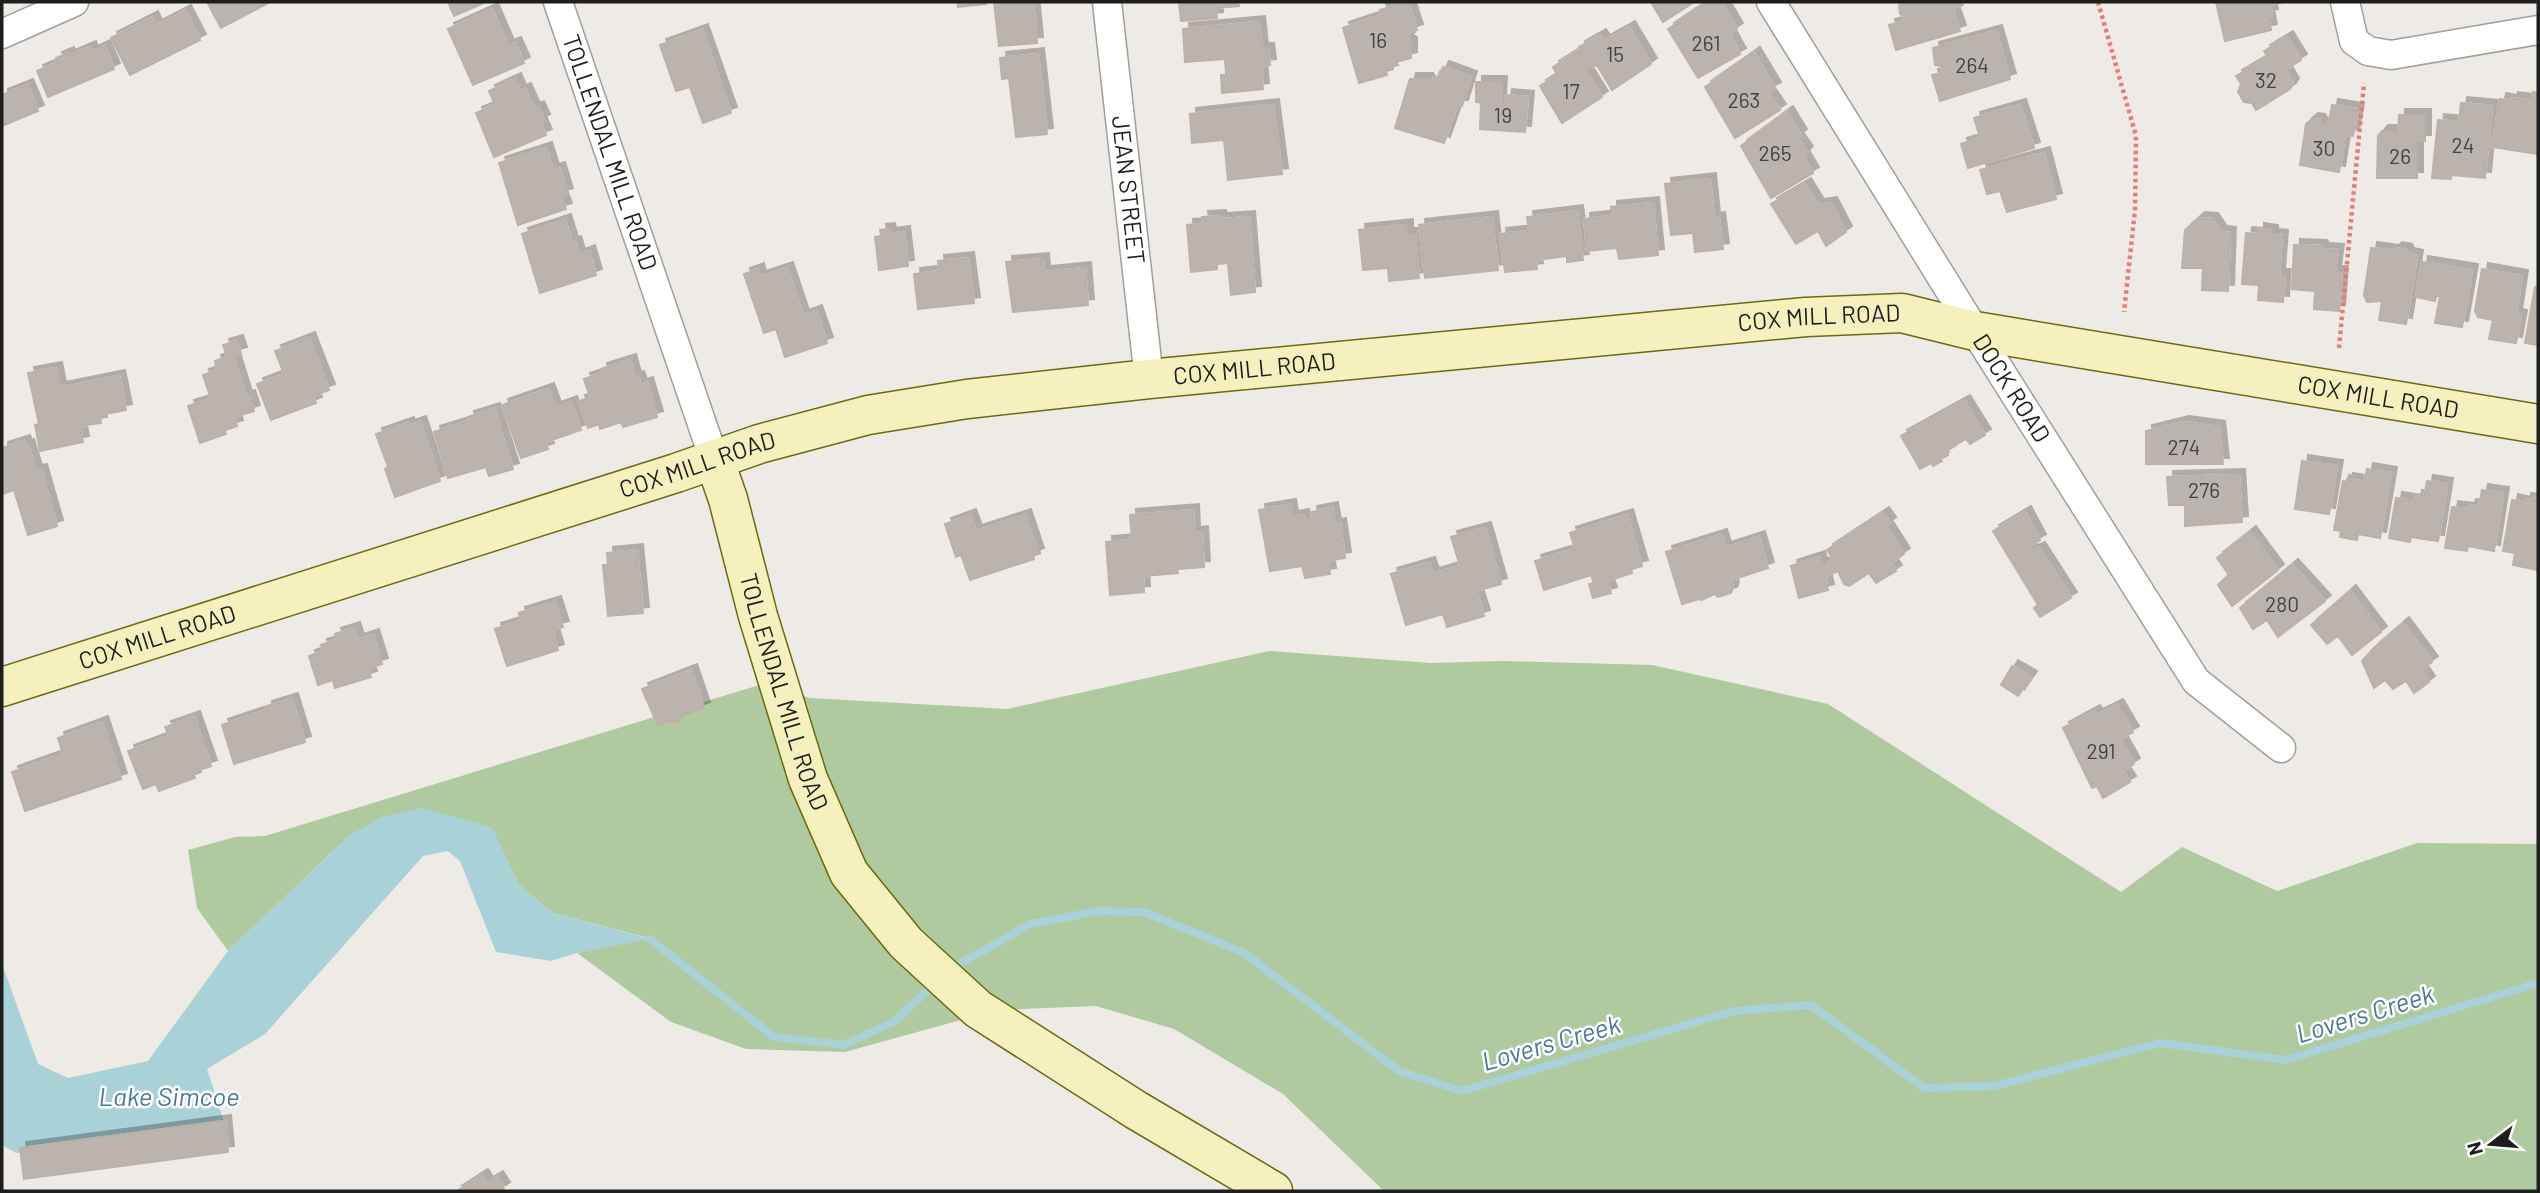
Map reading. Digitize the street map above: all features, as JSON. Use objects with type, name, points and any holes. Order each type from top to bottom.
[{"type":"street","points":[[2,34],[74,2]]},
{"type":"street","name":"TOLLENDAL MILL ROAD","points":[[558,2],[728,499],[758,616],[808,779],[849,873],[906,943],[978,1009],[1136,1110],[1273,1191]]},
{"type":"street","name":"JEAN STREET","points":[[1107,2],[1149,379]]},
{"type":"street","name":"DOCK ROAD","points":[[1771,2],[2196,681],[2281,748]]},
{"type":"street","points":[[2345,2],[2354,41],[2368,51],[2391,55],[2538,30]]},
{"type":"street","name":"COX MILL ROAD","points":[[2,687],[676,473],[759,444],[880,412],[967,399],[1149,379],[1806,317],[1902,313],[1975,331],[2538,424]]},
{"type":"path","points":[[2098,2],[2136,136],[2134,210],[2123,312]]},
{"type":"path","points":[[2339,348],[2364,83]]},
{"type":"green space","points":[[1269,651],[1431,663],[1501,661],[1652,665],[1828,704],[2121,892],[2182,847],[2277,891],[2417,843],[2538,844],[2538,1191],[1384,1191],[1283,1094],[1174,1029],[1096,1006],[997,1010],[845,1052],[746,1049],[671,1022],[577,953],[648,938],[553,913],[519,885],[491,827],[349,836],[228,951],[197,908],[188,850],[235,837],[265,836],[772,681],[809,698],[1007,709]]},
{"type":"water","name":"Lake Simcoe","points":[[421,808],[492,827],[519,885],[553,913],[650,939],[577,953],[551,961],[496,952],[460,861],[448,851],[423,856],[265,1034],[207,1069],[228,1134],[16,1153],[2,1145],[2,964],[38,1064],[68,1078],[148,1061],[228,951],[349,836],[381,817]]},
{"type":"building","points":[[207,2],[270,2],[221,28]]},
{"type":"building","points":[[448,2],[486,2],[454,16]]},
{"type":"building","points":[[957,2],[985,2],[986,4],[958,7]]},
{"type":"building","points":[[994,2],[1033,2],[1037,43],[999,46]]},
{"type":"building","points":[[1179,2],[1238,2],[1239,6],[1216,8],[1217,18],[1181,21]]},
{"type":"building","points":[[1408,2],[1417,30],[1408,33],[1409,38],[1405,39],[1411,43],[1411,58],[1396,62],[1398,65],[1385,69],[1387,75],[1359,83],[1343,28],[1382,15],[1380,10]]},
{"type":"building","points":[[1651,2],[1694,2],[1663,22]]},
{"type":"building","points":[[1708,2],[1721,2],[1737,29],[1729,34],[1740,54],[1698,78],[1668,29]]},
{"type":"building","points":[[1899,2],[1962,2],[1963,5],[1952,8],[1960,31],[1896,50],[1889,25],[1905,21],[1900,14]]},
{"type":"building","points":[[2216,2],[2284,2],[2270,5],[2272,15],[2268,16],[2271,30],[2225,41]]},
{"type":"building","points":[[492,9],[508,46],[515,43],[524,63],[473,85],[448,29]]},
{"type":"building","points":[[185,11],[200,40],[130,75],[111,38],[152,17],[156,26]]},
{"type":"building","points":[[1259,22],[1262,49],[1268,49],[1270,65],[1261,66],[1263,89],[1222,93],[1221,75],[1226,75],[1225,59],[1185,62],[1183,29]]},
{"type":"building","points":[[1629,27],[1651,64],[1612,90],[1597,65],[1592,68],[1579,47],[1600,35],[1604,41]]},
{"type":"building","points":[[702,30],[731,113],[703,123],[690,87],[676,91],[660,45]]},
{"type":"building","points":[[1996,31],[2010,79],[1940,101],[1932,75],[1944,72],[1941,66],[1935,65],[1933,48]]},
{"type":"building","points":[[2287,37],[2301,60],[2285,70],[2293,84],[2290,89],[2256,110],[2252,103],[2244,102],[2238,92],[2241,84],[2236,76],[2268,57],[2264,51]]},
{"type":"building","points":[[104,46],[114,69],[48,97],[37,71],[58,62],[56,58],[68,53],[69,56],[90,47],[92,52]]},
{"type":"building","points":[[1577,52],[1602,97],[1562,123],[1540,86],[1557,75],[1553,67]]},
{"type":"building","points":[[1754,53],[1775,88],[1768,92],[1780,110],[1735,138],[1705,87]]},
{"type":"building","points":[[1038,54],[1047,134],[1016,137],[1009,78],[1002,79],[1000,58]]},
{"type":"building","points":[[1443,67],[1471,77],[1462,106],[1457,106],[1444,143],[1395,128],[1410,79],[1427,79],[1431,85]]},
{"type":"building","points":[[515,79],[520,91],[525,89],[534,109],[538,107],[544,120],[540,122],[546,135],[494,157],[476,113],[495,105],[489,91]]},
{"type":"building","points":[[1476,82],[1501,82],[1500,102],[1505,102],[1506,95],[1528,97],[1525,132],[1480,129],[1481,103],[1476,102]]},
{"type":"building","points":[[27,85],[38,111],[2,126],[2,95]]},
{"type":"building","points":[[2533,92],[2538,93],[2538,154],[2492,147],[2500,99],[2529,100],[2528,104],[2531,105]]},
{"type":"building","points":[[2461,103],[2492,106],[2485,178],[2451,175],[2451,179],[2432,178],[2438,120],[2459,122]]},
{"type":"building","points":[[1273,105],[1282,174],[1228,180],[1224,140],[1192,143],[1190,114]]},
{"type":"building","points":[[2020,105],[2034,148],[1968,168],[1961,144],[1980,138],[1974,118]]},
{"type":"building","points":[[2332,105],[2358,109],[2353,136],[2345,135],[2339,172],[2300,165],[2306,124],[2312,119],[2319,120],[2323,126],[2328,127]]},
{"type":"building","points":[[1787,112],[1801,135],[1797,138],[1807,152],[1803,156],[1813,173],[1771,198],[1741,146]]},
{"type":"building","points":[[2399,115],[2425,115],[2425,141],[2417,141],[2417,178],[2377,178],[2378,136],[2382,131],[2391,131],[2398,135]]},
{"type":"building","points":[[546,148],[553,170],[559,168],[567,194],[561,196],[566,209],[518,225],[499,163]]},
{"type":"building","points":[[2044,153],[2056,199],[2007,212],[2000,191],[1987,194],[1980,170]]},
{"type":"building","points":[[1710,179],[1714,219],[1719,218],[1723,249],[1695,252],[1693,233],[1671,235],[1665,184]]},
{"type":"building","points":[[1805,184],[1818,205],[1831,203],[1846,232],[1826,246],[1818,231],[1796,244],[1771,204]]},
{"type":"building","points":[[1653,203],[1658,255],[1619,259],[1617,248],[1587,251],[1584,219],[1611,216],[1611,207]]},
{"type":"building","points":[[1577,211],[1583,260],[1567,262],[1567,256],[1536,260],[1537,269],[1505,272],[1500,234],[1529,231],[1527,217]]},
{"type":"building","points":[[1220,216],[1221,219],[1249,217],[1255,292],[1231,295],[1228,263],[1217,264],[1217,269],[1191,272],[1187,225],[1203,224],[1202,217]]},
{"type":"building","points":[[1492,217],[1498,270],[1425,278],[1419,225]]},
{"type":"building","points":[[2199,218],[2212,219],[2221,232],[2230,233],[2228,291],[2202,290],[2203,268],[2182,268],[2185,230]]},
{"type":"building","points":[[565,220],[579,255],[589,251],[596,275],[540,293],[522,234]]},
{"type":"building","points":[[1407,225],[1407,234],[1415,234],[1419,278],[1389,281],[1388,268],[1363,270],[1359,230]]},
{"type":"building","points":[[889,229],[890,234],[904,232],[908,266],[879,270],[875,237],[881,236],[880,230]]},
{"type":"building","points":[[2258,229],[2282,236],[2279,275],[2285,275],[2283,302],[2258,300],[2259,285],[2242,284],[2246,233],[2258,234]]},
{"type":"building","points":[[2294,245],[2338,250],[2335,272],[2342,272],[2339,311],[2314,309],[2315,291],[2292,289]]},
{"type":"building","points":[[2371,248],[2393,251],[2396,248],[2417,256],[2406,324],[2379,320],[2382,301],[2367,302],[2364,295]]},
{"type":"building","points":[[968,258],[974,303],[918,309],[914,274],[939,271],[938,261]]},
{"type":"building","points":[[1043,259],[1044,272],[1085,268],[1088,305],[1013,312],[1006,262]]},
{"type":"building","points":[[2422,262],[2472,270],[2462,327],[2435,323],[2440,296],[2436,296],[2435,301],[2416,297]]},
{"type":"building","points":[[787,268],[803,316],[816,311],[827,343],[785,357],[776,329],[764,333],[744,274],[758,269],[760,277]]},
{"type":"building","points":[[2482,269],[2522,276],[2516,315],[2521,316],[2516,343],[2489,339],[2493,320],[2478,317],[2475,311]]},
{"type":"building","points":[[2535,287],[2538,288],[2538,345],[2525,343]]},
{"type":"building","points":[[309,338],[329,390],[313,396],[316,403],[271,420],[257,384],[284,374],[275,351]]},
{"type":"building","points":[[237,341],[241,353],[233,355],[246,397],[249,396],[254,411],[234,417],[237,426],[224,430],[226,434],[200,443],[188,406],[211,399],[203,375],[217,370],[215,361],[227,357],[223,345]]},
{"type":"building","points":[[630,360],[635,378],[638,377],[641,385],[647,383],[657,417],[623,427],[621,422],[600,429],[599,424],[588,428],[579,401],[590,398],[584,379],[602,373],[601,369]]},
{"type":"building","points":[[56,368],[60,388],[119,376],[126,410],[100,415],[101,423],[80,426],[83,442],[40,451],[35,425],[39,424],[28,373]]},
{"type":"building","points":[[548,389],[555,408],[571,402],[581,430],[546,442],[548,449],[521,458],[502,405]]},
{"type":"building","points":[[1964,401],[1985,435],[1970,444],[1966,439],[1947,450],[1949,452],[1939,458],[1942,461],[1920,469],[1901,436]]},
{"type":"building","points":[[494,409],[513,469],[489,476],[486,467],[448,478],[434,432],[469,421],[468,417]]},
{"type":"building","points":[[420,422],[440,481],[395,497],[376,434],[408,423],[409,426]]},
{"type":"building","points":[[2183,422],[2219,427],[2223,464],[2146,464],[2146,431]]},
{"type":"building","points":[[24,441],[26,446],[28,445],[36,471],[41,470],[57,526],[28,535],[14,490],[2,494],[2,448]]},
{"type":"building","points":[[2302,461],[2337,466],[2329,514],[2295,509]]},
{"type":"building","points":[[2367,469],[2391,473],[2380,538],[2358,534],[2357,540],[2340,537],[2341,531],[2334,530],[2343,481],[2359,481],[2358,484],[2364,485]]},
{"type":"building","points":[[2239,475],[2242,522],[2185,526],[2185,505],[2169,505],[2167,477]]},
{"type":"building","points":[[2427,481],[2447,484],[2438,541],[2411,537],[2410,542],[2389,538],[2396,498],[2415,501],[2416,496],[2424,498]]},
{"type":"building","points":[[2482,490],[2503,493],[2494,551],[2468,546],[2467,551],[2445,548],[2452,507],[2469,509],[2470,505],[2479,506]]},
{"type":"building","points":[[2535,496],[2538,497],[2538,570],[2513,565],[2515,553],[2503,551],[2512,500],[2525,503],[2525,499],[2534,500]]},
{"type":"building","points":[[1290,505],[1292,517],[1303,515],[1304,521],[1312,520],[1311,512],[1332,508],[1335,525],[1340,524],[1345,558],[1328,561],[1330,574],[1305,578],[1302,566],[1270,571],[1259,510]]},
{"type":"building","points":[[1193,510],[1194,533],[1202,532],[1204,567],[1177,569],[1178,573],[1143,576],[1144,592],[1110,595],[1106,542],[1132,540],[1130,515]]},
{"type":"building","points":[[2025,512],[2040,540],[2028,547],[2032,551],[2039,548],[2071,598],[2040,617],[2034,608],[2038,605],[1993,531]]},
{"type":"building","points":[[1883,513],[1890,523],[1886,526],[1904,554],[1891,563],[1896,571],[1876,583],[1869,573],[1849,586],[1844,584],[1838,571],[1825,577],[1828,590],[1799,598],[1791,566],[1819,557],[1821,564],[1826,564],[1833,559],[1827,550]]},
{"type":"building","points":[[970,515],[976,531],[1025,515],[1038,554],[1033,556],[1034,559],[970,580],[961,555],[956,557],[945,524]]},
{"type":"building","points":[[1627,515],[1642,566],[1631,569],[1632,573],[1607,581],[1611,593],[1593,598],[1589,584],[1594,583],[1591,575],[1544,590],[1535,561],[1575,549],[1570,533]]},
{"type":"building","points":[[1485,528],[1501,584],[1476,591],[1484,616],[1447,627],[1443,614],[1406,625],[1391,574],[1429,563],[1433,574],[1460,566],[1451,537]]},
{"type":"building","points":[[2250,532],[2278,570],[2232,606],[2218,585],[2229,575],[2217,558]]},
{"type":"building","points":[[1721,535],[1725,548],[1759,537],[1768,568],[1731,580],[1731,593],[1718,597],[1714,594],[1702,600],[1682,604],[1666,552]]},
{"type":"building","points":[[637,550],[643,613],[608,616],[603,565],[608,565],[607,553]]},
{"type":"building","points":[[2292,565],[2325,601],[2278,637],[2267,620],[2253,629],[2240,608]]},
{"type":"building","points":[[2350,591],[2381,632],[2352,655],[2338,636],[2327,644],[2311,625]]},
{"type":"building","points":[[555,602],[563,627],[552,630],[558,650],[507,666],[495,629],[521,621],[519,613]]},
{"type":"building","points":[[2403,623],[2432,662],[2421,670],[2429,682],[2414,693],[2406,681],[2393,689],[2385,680],[2374,688],[2362,661]]},
{"type":"building","points":[[354,628],[358,640],[373,635],[382,664],[368,668],[371,677],[335,688],[333,680],[318,685],[309,656],[323,651],[321,645],[337,640],[335,634]]},
{"type":"building","points":[[2012,666],[2031,677],[2018,696],[2001,685]]},
{"type":"building","points":[[691,670],[704,708],[681,716],[680,720],[674,723],[669,721],[658,726],[642,689]]},
{"type":"building","points":[[292,699],[305,742],[234,764],[222,725]]},
{"type":"building","points":[[2117,705],[2133,732],[2120,739],[2134,764],[2123,771],[2130,782],[2103,798],[2097,786],[2092,788],[2063,728],[2094,711],[2097,715]]},
{"type":"building","points":[[194,717],[211,766],[193,772],[195,778],[159,791],[156,784],[143,789],[128,751],[169,736],[165,727]]},
{"type":"building","points":[[102,722],[121,779],[25,811],[12,772],[63,754],[58,738]]},
{"type":"building","points":[[225,1121],[228,1152],[24,1179],[20,1148]]},
{"type":"building","points":[[482,1175],[487,1183],[497,1177],[504,1188],[500,1191],[457,1191]]},
{"type":"waterway","name":"Lovers Creek","points":[[949,970],[1030,924],[1099,911],[1144,912],[1244,953],[1399,1071],[1462,1091],[1734,1011],[1811,1005],[1924,1088],[1994,1086],[2160,1043],[2286,1060],[2538,983]]},
{"type":"waterway","name":"Lovers Creek","points":[[650,939],[774,1037],[844,1045],[895,1021],[934,984]]}]
